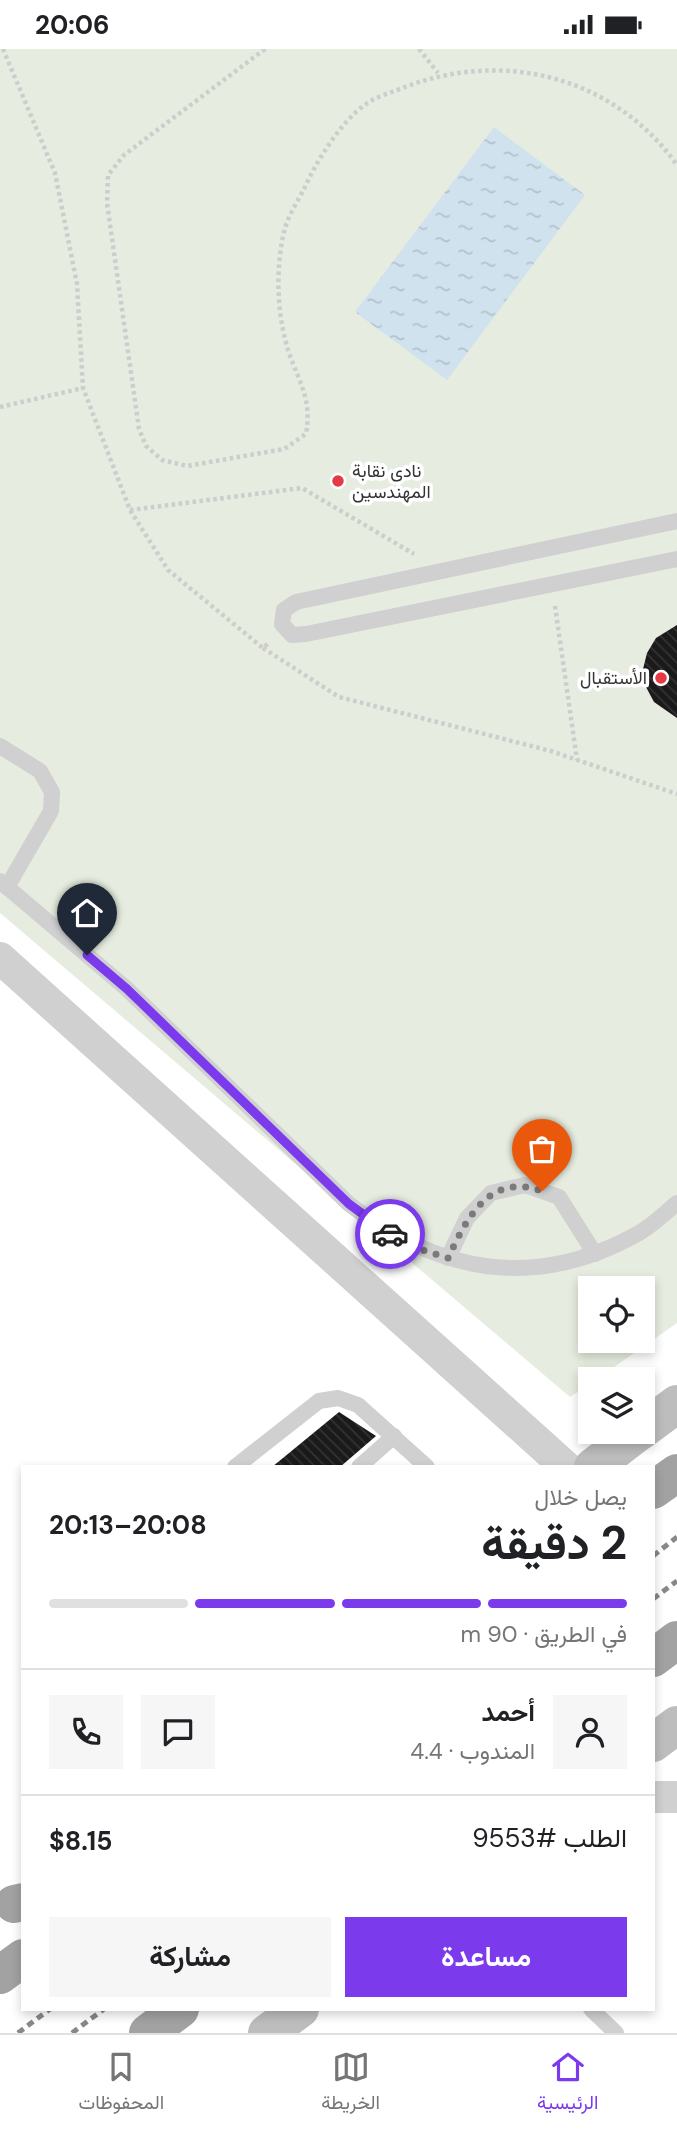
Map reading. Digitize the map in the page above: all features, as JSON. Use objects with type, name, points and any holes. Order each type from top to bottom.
[{"type":"highway","points":[[655,1489],[677,1473]]},
{"type":"highway","points":[[655,1656],[677,1640]]},
{"type":"highway","points":[[0,1975],[21,1959]]},
{"type":"highway","points":[[148,2033],[177,2011]]},
{"type":"main road","points":[[655,1420],[677,1404]]},
{"type":"main road","points":[[596,1465],[624,1444]]},
{"type":"main road","points":[[655,1742],[677,1725]]},
{"type":"main road","points":[[267,2033],[297,2011]]},
{"type":"street","points":[[0,958],[564,1465]]},
{"type":"street","points":[[655,1797],[677,1797]]},
{"type":"lane","points":[[677,521],[296,602],[284,610],[282,624],[292,635],[306,634],[677,559]]},
{"type":"lane","points":[[0,745],[40,771],[52,792],[51,811],[4,884],[127,989],[349,1204],[385,1231],[425,1251],[468,1264],[513,1268],[558,1264],[594,1254],[641,1232],[677,1203]]},
{"type":"lane","points":[[448,1258],[467,1218],[491,1193],[525,1185],[559,1197],[594,1254]]},
{"type":"lane","points":[[238,1465],[319,1401],[328,1398],[338,1398],[358,1405],[425,1465]]},
{"type":"lane","points":[[361,1465],[394,1436]]},
{"type":"lane","points":[[593,2011],[615,2033]]},
{"type":"path","points":[[3,49],[55,173],[77,284],[83,388],[130,510],[168,570],[263,647],[339,697],[577,760],[677,794]]},
{"type":"path","points":[[265,49],[124,155],[108,175],[107,203],[139,429],[146,446],[162,460],[187,466],[284,449],[306,434],[310,414],[304,389],[289,351],[278,304],[284,231],[319,156],[366,104],[438,73],[502,67],[563,77],[624,109],[659,141],[677,165]]},
{"type":"path","points":[[419,49],[438,73]]},
{"type":"path","points":[[0,407],[83,388]]},
{"type":"path","points":[[130,510],[302,488],[443,571]]},
{"type":"path","points":[[552,584],[577,760]]},
{"type":"path","points":[[263,647],[288,630]]},
{"type":"shaded area","name":"نادى نقابة المهندسين","points":[[0,49],[677,49],[677,1323],[655,1338],[655,1276],[578,1276],[578,1353],[634,1353],[614,1367],[578,1367],[578,1392],[570,1397],[0,913]]},
{"type":"water","points":[[494,127],[585,195],[447,380],[355,312]]},
{"type":"building","name":"الأستقبال","points":[[677,625],[677,718],[654,702],[646,687],[643,669],[647,653],[656,638]]},
{"type":"building","points":[[339,1412],[376,1436],[342,1465],[274,1465]]},
{"type":"railway","points":[[655,1554],[677,1537]]},
{"type":"railway","points":[[655,1598],[677,1581]]},
{"type":"railway","points":[[18,2033],[47,2011]]},
{"type":"railway","points":[[72,2033],[101,2011]]},
{"type":"way so far","points":[[390,1234],[425,1251],[448,1258],[467,1218],[491,1193],[525,1185],[542,1191]]},
{"type":"place","name":"نادى نقابة المهندسين","points":[[338,481]]},
{"type":"place","name":"الأستقبال","points":[[661,678]]},
{"type":"route","points":[[87,955],[127,989],[349,1204],[390,1234]]}]
